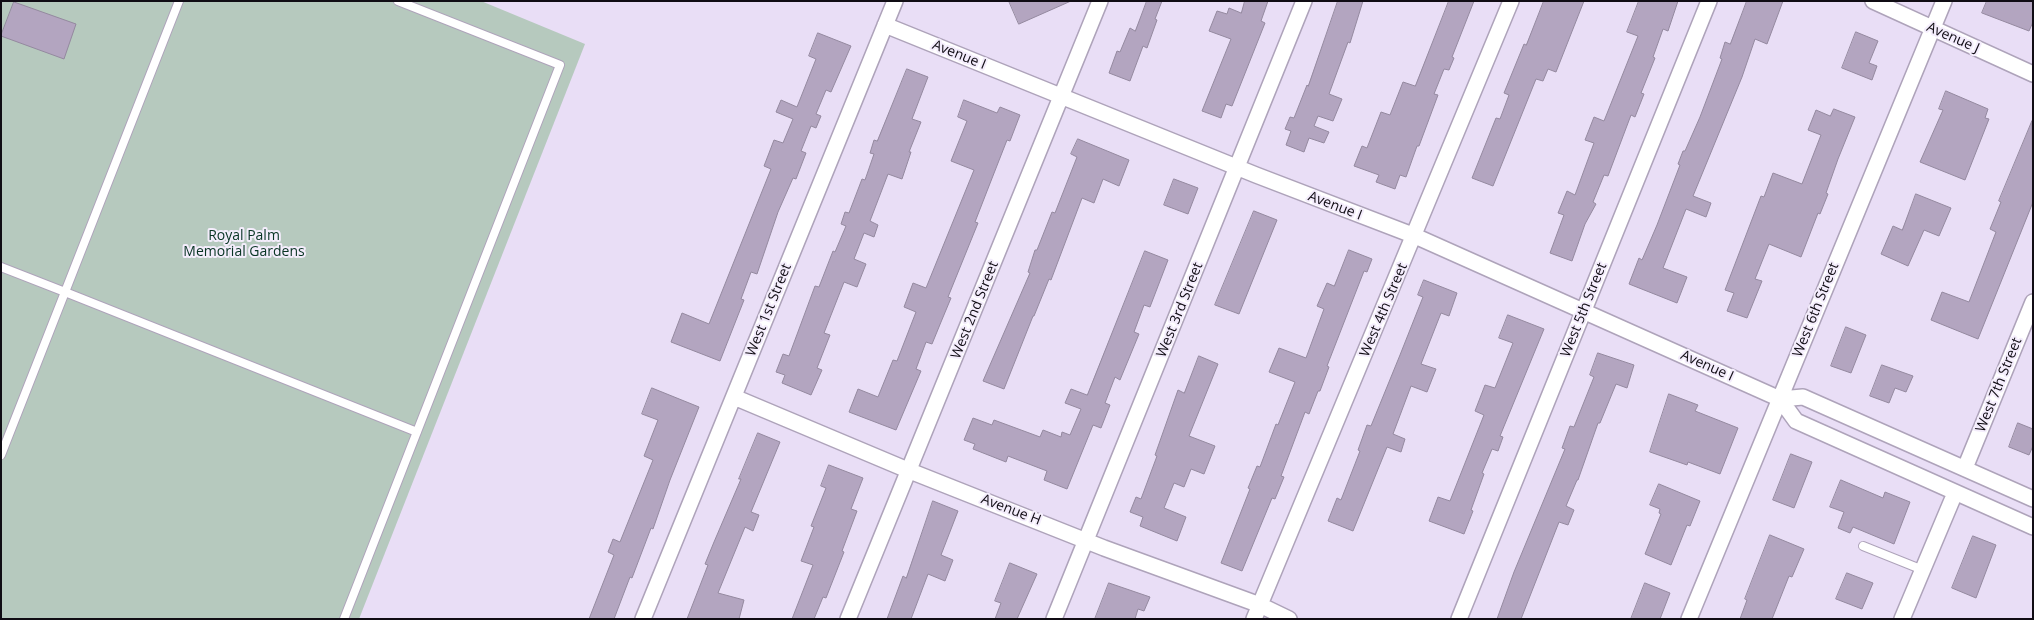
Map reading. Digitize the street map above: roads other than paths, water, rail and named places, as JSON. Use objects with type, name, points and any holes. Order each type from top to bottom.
[{"type":"street","name":"West 1st Street","points":[[643,619],[895,1]]},
{"type":"street","name":"West 2nd Street","points":[[848,619],[910,472],[1100,1]]},
{"type":"street","name":"West 3rd Street","points":[[1054,619],[1304,1]]},
{"type":"street","name":"West 4th Street","points":[[1257,612],[1415,236],[1511,1]]},
{"type":"street","name":"West 5th Street","points":[[1459,619],[1710,1]]},
{"type":"street","name":"Avenue J","points":[[1873,1],[2033,74]]},
{"type":"street","name":"West 6th Street","points":[[1689,619],[1944,1]]},
{"type":"street","name":"Avenue I","points":[[885,24],[1238,167],[1415,236],[1584,310],[1780,399],[1796,420],[2033,527]]},
{"type":"street","name":"West 7th Street","points":[[1965,468],[2033,302]]},
{"type":"street","name":"Avenue H","points":[[734,397],[910,472],[1087,540],[1257,612],[1289,619]]},
{"type":"street","name":"Avenue I","points":[[1780,399],[1804,397],[2033,499]]},
{"type":"street","points":[[1902,619],[1955,493]]},
{"type":"lane","points":[[1,455],[178,1]]},
{"type":"lane","points":[[344,619],[560,65],[398,1]]},
{"type":"lane","points":[[1,267],[417,432]]},
{"type":"lane","points":[[1863,546],[1923,570]]},
{"type":"park label","name":"Royal Palm Memorial Gardens","points":[[244,244]]}]
